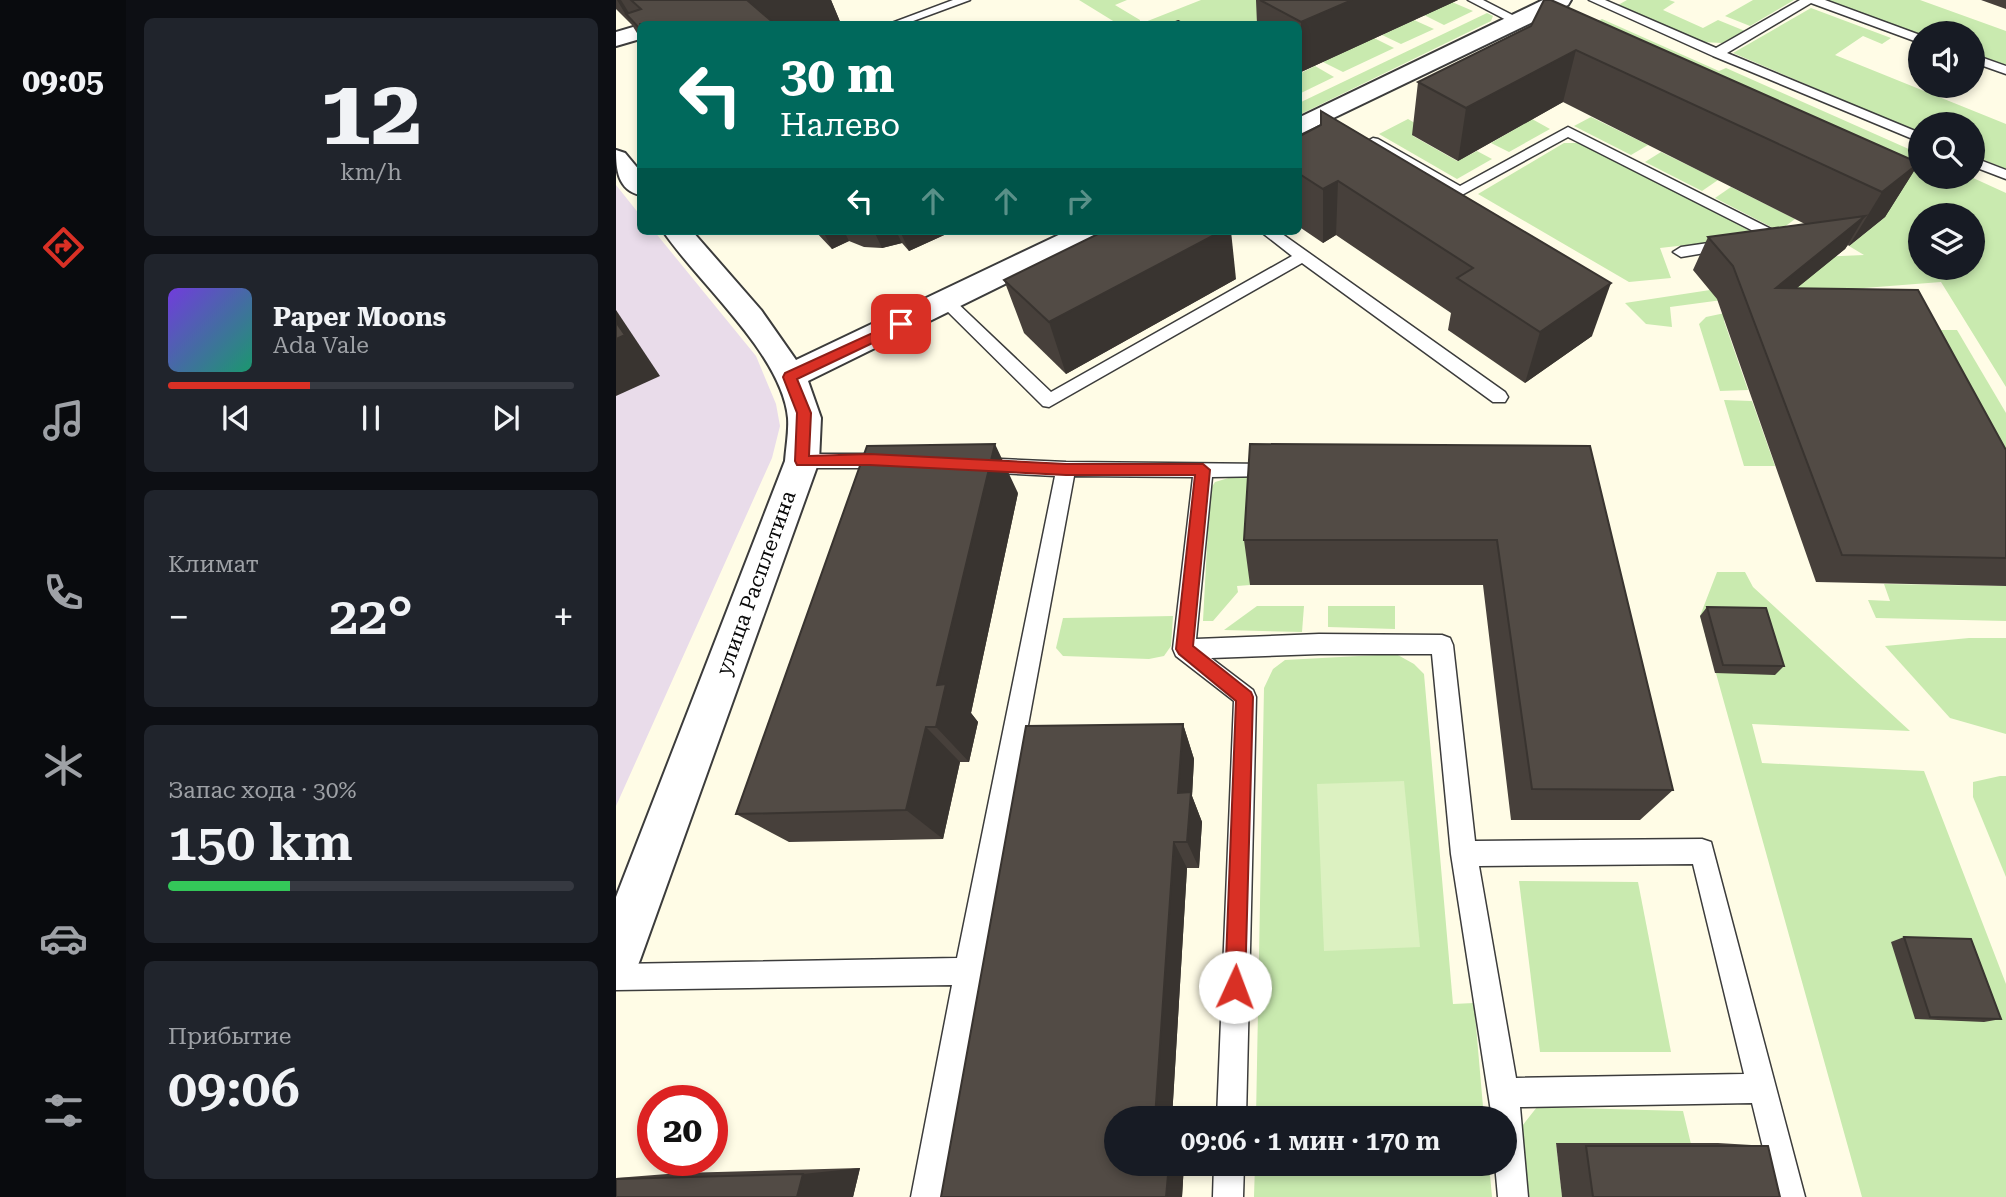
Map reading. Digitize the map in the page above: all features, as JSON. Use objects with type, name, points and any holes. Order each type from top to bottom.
[{"type":"street","points":[[1302,128],[1342,125],[1518,21],[1560,0]]},
{"type":"street","points":[[616,39],[637,33]]},
{"type":"street","points":[[616,158],[637,183]]},
{"type":"street","name":"улица Расплетина","points":[[616,960],[802,461],[804,413],[789,377],[757,326],[680,235]]},
{"type":"street","points":[[789,377],[1082,235]]},
{"type":"lane","points":[[904,21],[964,0]]},
{"type":"lane","points":[[1474,0],[1518,21]]},
{"type":"lane","points":[[1595,0],[1908,133]]},
{"type":"lane","points":[[1717,53],[1808,0]]},
{"type":"lane","points":[[1814,0],[1908,35]]},
{"type":"lane","points":[[1985,63],[2006,70]]},
{"type":"lane","points":[[1342,125],[1460,191],[1567,131],[1780,239],[1681,252]]},
{"type":"lane","points":[[1985,166],[2006,175]]},
{"type":"lane","points":[[1274,235],[1499,397]]},
{"type":"lane","points":[[946,302],[1049,401],[1303,256]]},
{"type":"lane","points":[[802,461],[909,462]]},
{"type":"lane","points":[[961,464],[1066,469],[1299,468]]},
{"type":"lane","points":[[926,1197],[1066,469]]},
{"type":"lane","points":[[1184,649],[1203,470]]},
{"type":"lane","points":[[1184,649],[1319,644],[1442,645],[1464,854],[1504,1093],[1513,1197]]},
{"type":"lane","points":[[1184,649],[1245,697],[1231,1106]]},
{"type":"lane","points":[[1464,854],[1702,851],[1790,1197]]},
{"type":"lane","points":[[616,977],[968,971]]},
{"type":"lane","points":[[1504,1093],[1763,1088]]},
{"type":"lane","points":[[1228,1197],[1229,1176]]},
{"type":"shaded area","points":[[616,185],[637,211],[637,235],[657,235],[756,356],[776,404],[780,426],[772,458],[616,806]]},
{"type":"green space","points":[[1079,0],[1127,0],[1115,5],[1140,20],[1113,21]]},
{"type":"green space","points":[[1201,0],[1307,0],[1270,21],[1148,21]]},
{"type":"green space","points":[[1627,0],[1669,0],[1675,2],[1663,10],[1703,28],[1718,20],[1745,31],[1722,43],[1702,42],[1618,5]]},
{"type":"green space","points":[[1753,0],[1794,0],[1750,26],[1725,16]]},
{"type":"green space","points":[[1827,0],[1920,0],[1978,21],[1908,21],[1908,30]]},
{"type":"green space","points":[[1452,2],[1473,11],[1444,25],[1424,15]]},
{"type":"green space","points":[[1811,8],[1891,38],[1882,44],[1863,36],[1835,55],[1908,84],[1908,98],[1942,98],[1976,112],[1908,112],[1908,128],[1733,53]]},
{"type":"green space","points":[[1487,13],[1493,16],[1491,21],[1302,114],[1302,102]]},
{"type":"green space","points":[[1602,19],[1719,71],[1726,68],[1908,149],[1908,189],[1985,189],[1985,183],[2006,193],[2006,387],[1941,282],[1737,298],[1670,307],[1672,327],[1646,324],[1625,303],[1710,290],[1775,259],[1864,255],[1849,246],[1885,217],[1593,77],[1481,82]]},
{"type":"green space","points":[[1414,20],[1434,29],[1401,44],[1382,35]]},
{"type":"green space","points":[[1985,23],[2006,31],[2006,65],[1985,58]]},
{"type":"green space","points":[[1374,38],[1394,48],[1343,72],[1323,62]]},
{"type":"green space","points":[[1315,66],[1334,77],[1302,93],[1302,72]]},
{"type":"green space","points":[[1985,116],[2006,124],[2006,169],[1985,160]]},
{"type":"green space","points":[[1591,117],[1648,145],[1631,155],[1574,126]]},
{"type":"green space","points":[[1408,119],[1425,129],[1413,136],[1457,161],[1477,151],[1492,159],[1457,179],[1379,134]]},
{"type":"green space","points":[[1532,119],[1550,129],[1509,152],[1491,143]]},
{"type":"green space","points":[[1564,143],[1580,143],[1765,236],[1660,248],[1671,278],[1629,282],[1478,194]]},
{"type":"green space","points":[[1661,152],[1718,180],[1702,191],[1645,162]]},
{"type":"green space","points":[[1731,187],[1795,219],[1779,231],[1715,198]]},
{"type":"green space","points":[[1725,313],[1724,321],[1748,390],[1720,391],[1699,324],[1706,317]]},
{"type":"green space","points":[[1898,330],[1957,330],[2006,413],[2006,541]]},
{"type":"green space","points":[[1724,400],[1752,401],[1775,466],[1744,466]]},
{"type":"green space","points":[[1373,473],[1255,493],[1250,585],[1237,586],[1238,592],[1213,621],[1203,621],[1210,490],[1215,482],[1232,477]]},
{"type":"green space","points":[[1717,572],[1745,572],[1753,587],[1910,731],[1752,724],[1762,763],[1924,771],[2006,984],[2006,1197],[1862,1197],[1700,616]]},
{"type":"green space","points":[[1884,584],[2006,586],[2006,621],[1876,618],[1868,600],[1890,601]]},
{"type":"green space","points":[[1257,606],[1304,606],[1302,632],[1224,630]]},
{"type":"green space","points":[[1328,606],[1395,606],[1395,629],[1328,627]]},
{"type":"green space","points":[[1173,616],[1171,646],[1164,656],[1149,659],[1063,656],[1056,648],[1063,618]]},
{"type":"green space","points":[[1969,638],[2006,638],[2006,734],[1950,718],[1885,646]]},
{"type":"green space","points":[[1396,654],[1414,664],[1424,674],[1453,1004],[1474,1003],[1483,1106],[1256,1106],[1264,688],[1273,669],[1285,660]]},
{"type":"green space","points":[[2006,776],[2006,877],[1973,797],[1973,782]]},
{"type":"green space","points":[[1404,781],[1420,947],[1324,951],[1317,784]]},
{"type":"green space","points":[[1519,881],[1638,882],[1671,1052],[1540,1052]]},
{"type":"green space","points":[[1537,1107],[1683,1111],[1691,1144],[1556,1144],[1562,1197],[1525,1197],[1519,1130]]},
{"type":"green space","points":[[1255,1176],[1490,1176],[1492,1197],[1254,1197]]},
{"type":"building","points":[[631,0],[747,0],[772,21],[637,21],[637,26],[626,14],[641,9]]},
{"type":"building","points":[[1260,0],[1352,0],[1302,22]]},
{"type":"building","points":[[1544,0],[1551,0],[1908,158],[1908,172],[1882,192],[1576,50],[1466,108],[1418,82],[1531,26]]},
{"type":"building","points":[[1321,111],[1611,283],[1540,332],[1457,278],[1473,268],[1338,181],[1323,189],[1302,176],[1302,135],[1321,125]]},
{"type":"building","points":[[1865,216],[1776,288],[1918,290],[2006,450],[2006,558],[1842,555],[1733,266],[1708,237]]},
{"type":"building","points":[[1096,235],[1214,235],[1049,322],[1004,280]]},
{"type":"building","points":[[616,322],[625,335],[616,339]]},
{"type":"building","points":[[995,444],[937,685],[946,684],[936,727],[926,727],[906,810],[736,814],[867,446]]},
{"type":"building","points":[[1250,444],[1590,446],[1673,790],[1532,789],[1497,540],[1244,540]]},
{"type":"building","points":[[1707,607],[1766,608],[1784,666],[1723,665]]},
{"type":"building","points":[[1183,724],[1178,793],[1191,792],[1187,842],[1174,842],[1156,1106],[1104,1106],[1104,1176],[1168,1176],[1166,1197],[941,1197],[1026,726]]},
{"type":"building","points":[[1904,937],[1971,939],[2001,1019],[1930,1017]]},
{"type":"building","points":[[1586,1146],[1768,1146],[1780,1197],[1593,1197]]},
{"type":"building","points":[[803,1174],[797,1197],[616,1197],[616,1179]]},
{"type":"route","points":[[901,324],[789,377],[804,413],[802,461],[870,460],[1066,469],[1203,470],[1184,649],[1245,697],[1235,987]]}]
